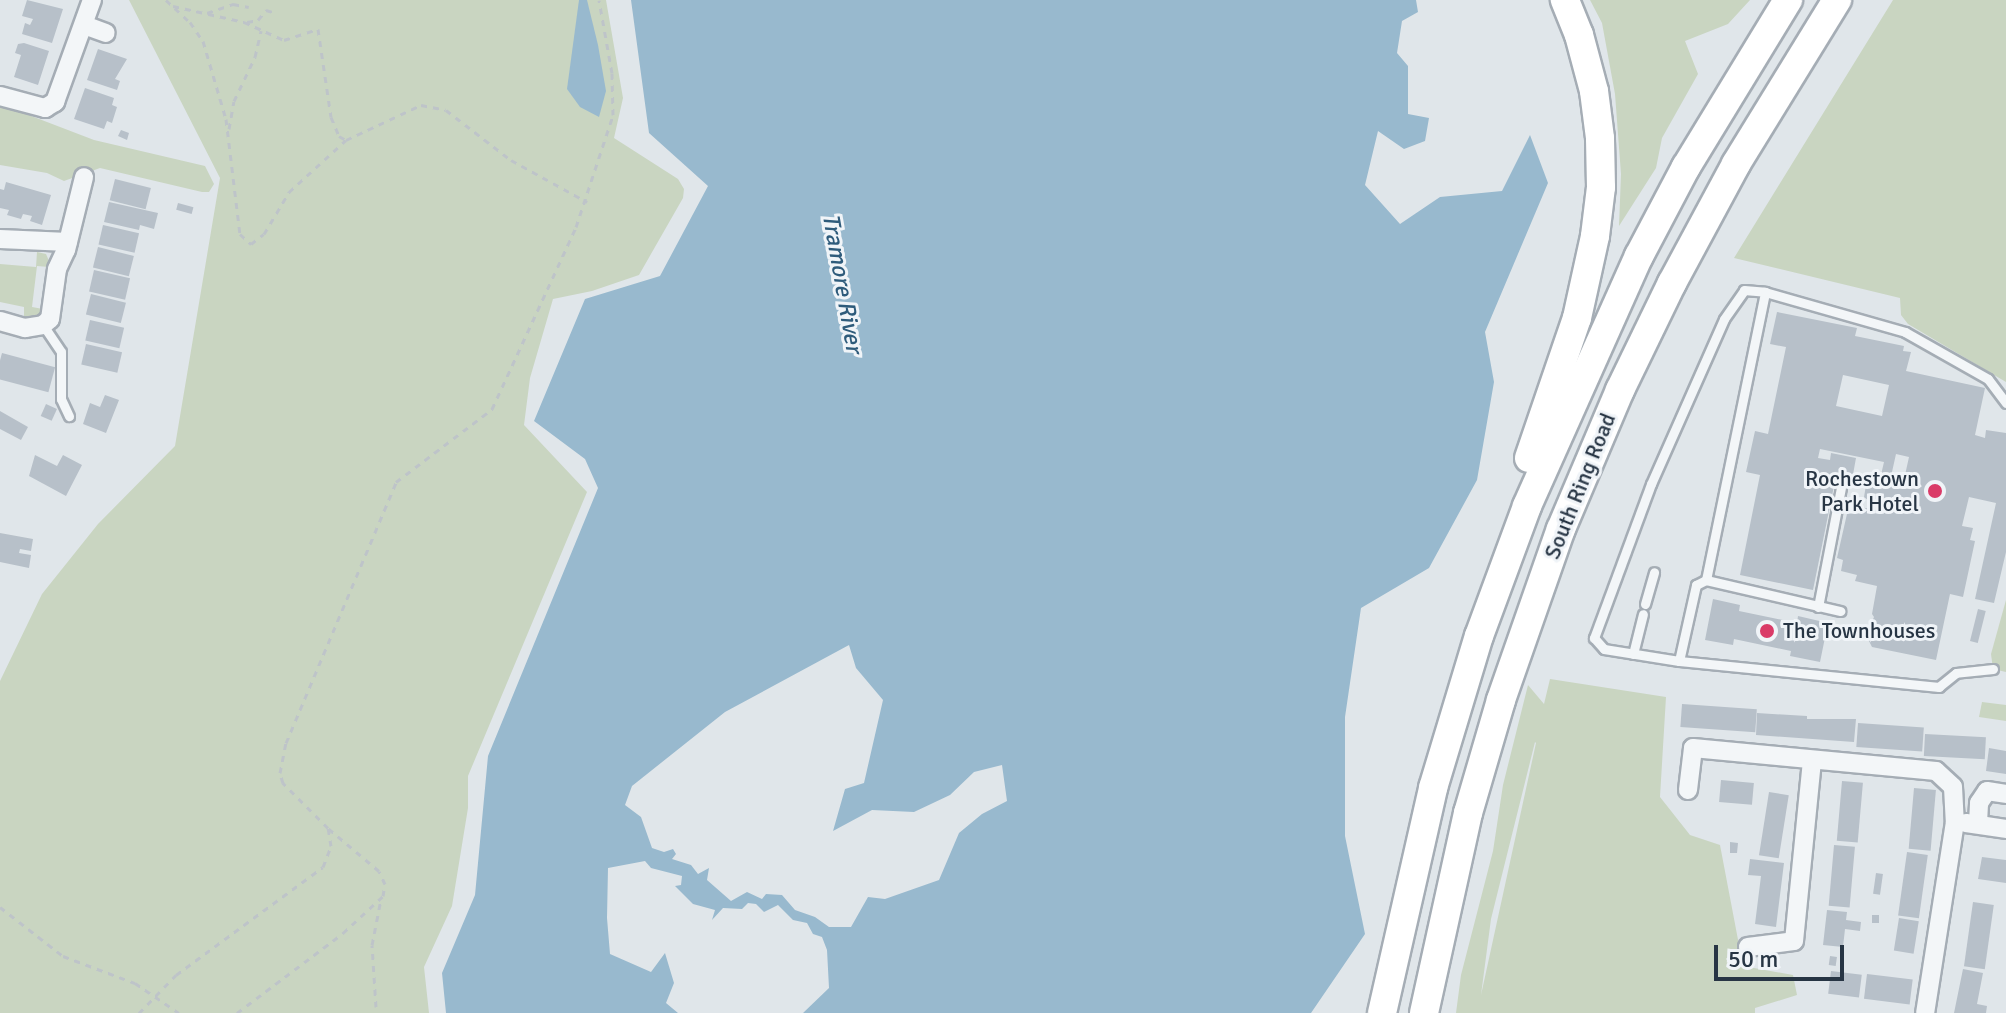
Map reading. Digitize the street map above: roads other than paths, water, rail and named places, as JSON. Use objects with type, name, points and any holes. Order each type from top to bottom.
[{"type":"highway","points":[[1479,636],[1516,495],[1577,318],[1595,236],[1601,187],[1598,122],[1579,35],[1565,0]]},
{"type":"highway","name":"South Ring Road","points":[[1382,1013],[1433,788],[1479,636],[1527,506],[1639,256],[1686,167],[1788,0]]},
{"type":"highway","name":"South Ring Road","points":[[1424,1013],[1468,813],[1501,700],[1561,529],[1620,390],[1736,164],[1837,0]]},
{"type":"highway","points":[[1736,164],[1852,0]]},
{"type":"street","points":[[0,96],[45,108],[53,104],[59,96],[92,0]]},
{"type":"street","points":[[84,25],[106,33]]},
{"type":"street","points":[[0,321],[25,328],[43,325],[50,319],[57,269],[68,242],[84,177]]},
{"type":"street","points":[[0,239],[68,242]]},
{"type":"street","points":[[1688,790],[1693,748],[1936,771],[1953,787],[1955,822],[1925,1013]]},
{"type":"street","points":[[1748,947],[1794,941],[1812,761]]},
{"type":"street","points":[[1978,823],[1979,803],[1987,791],[2006,794]]},
{"type":"street","points":[[1955,822],[2006,829]]},
{"type":"lane","points":[[1993,669],[1956,673],[1939,687],[1679,661],[1604,649],[1594,638],[1619,563],[1730,307],[1744,290],[1765,292],[1905,332],[1988,379],[2006,403]]},
{"type":"lane","points":[[1706,580],[1765,292]]},
{"type":"lane","points":[[43,325],[61,352],[61,399],[69,416]]},
{"type":"lane","points":[[1818,607],[1841,488]]},
{"type":"lane","points":[[1633,654],[1654,572]]},
{"type":"lane","points":[[1679,661],[1696,585],[1706,580],[1840,611]]},
{"type":"water","points":[[579,0],[587,0],[606,91],[599,117],[580,107],[567,89]]},
{"type":"water","name":"Tramore River","points":[[631,0],[1416,0],[1418,12],[1402,21],[1397,53],[1408,66],[1408,114],[1429,118],[1425,141],[1404,149],[1378,131],[1365,185],[1400,224],[1440,197],[1502,191],[1530,135],[1548,183],[1485,332],[1494,382],[1477,480],[1429,568],[1361,608],[1345,717],[1345,836],[1365,934],[1311,1013],[803,1013],[829,988],[827,950],[822,937],[813,934],[807,923],[793,920],[778,905],[764,912],[756,904],[748,903],[742,909],[723,908],[712,920],[715,910],[693,904],[675,886],[681,885],[682,876],[651,868],[645,861],[608,868],[610,954],[651,972],[665,953],[674,983],[666,1003],[678,1013],[446,1013],[442,973],[475,895],[488,756],[598,488],[585,459],[534,421],[585,299],[660,276],[708,186],[649,133]],"holes":[[[849,645],[856,668],[883,700],[864,783],[845,789],[833,831],[872,810],[914,812],[950,795],[974,772],[1002,765],[1007,801],[982,814],[959,833],[939,880],[885,899],[868,897],[851,927],[829,927],[815,917],[795,910],[782,895],[766,894],[762,899],[747,892],[731,901],[707,880],[709,868],[698,874],[691,865],[672,859],[676,854],[673,849],[664,852],[652,848],[641,817],[625,805],[632,786],[725,712]]]},
{"type":"place","name":"Rochestown Park Hotel","points":[[1935,491]]},
{"type":"place","name":"The Townhouses","points":[[1767,631]]}]
